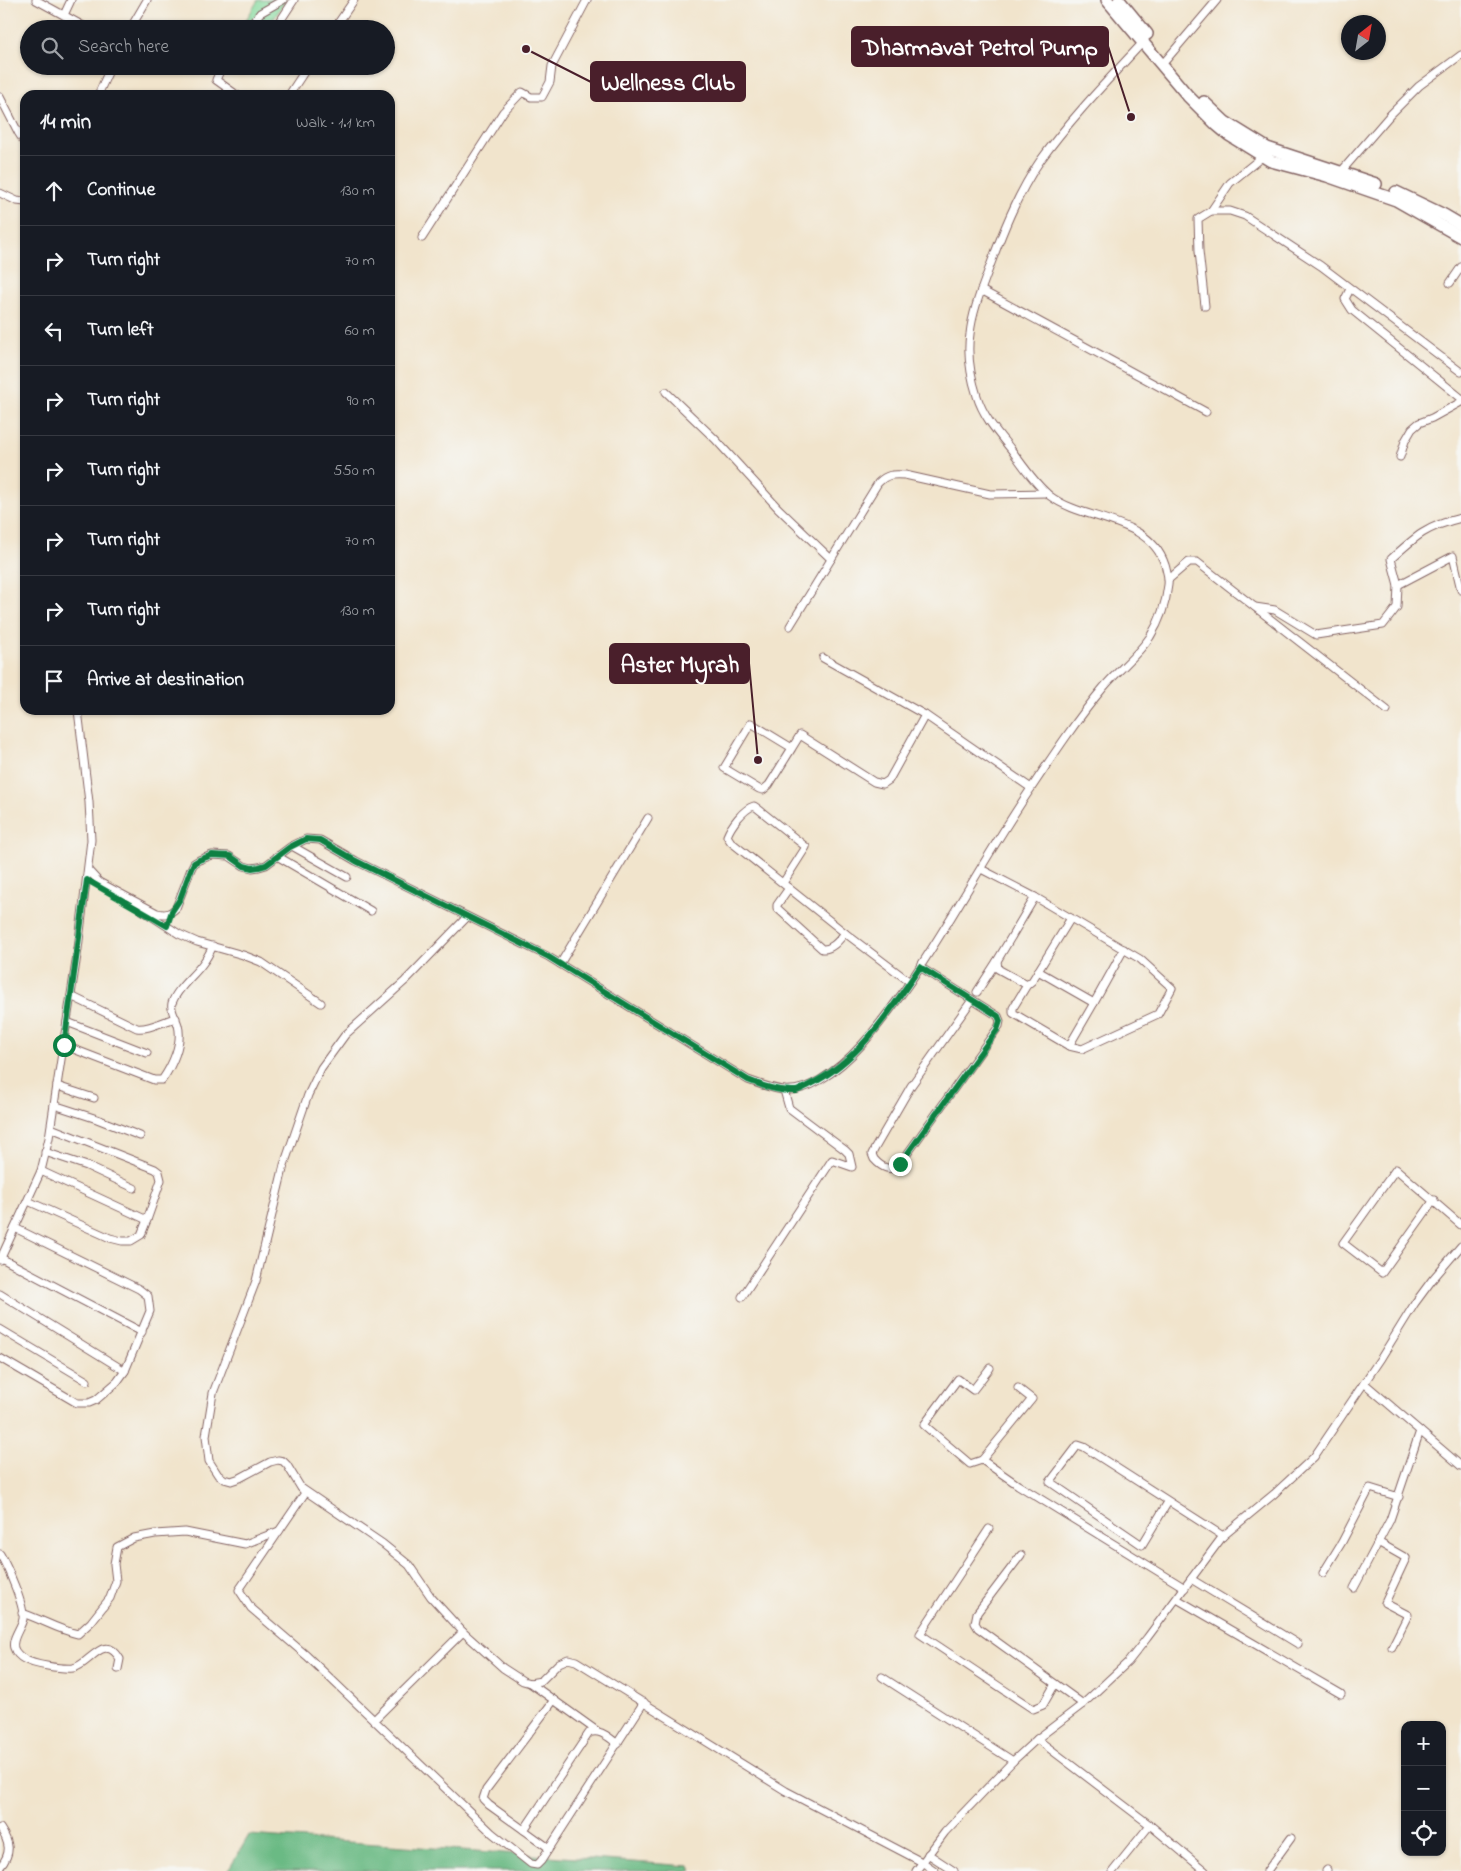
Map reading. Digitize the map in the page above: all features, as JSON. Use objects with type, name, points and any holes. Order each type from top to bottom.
[{"type":"highway","points":[[1107,0],[1166,60],[1183,81],[1228,128]]},
{"type":"highway","points":[[1119,0],[1188,96],[1228,128],[1264,152],[1408,198],[1459,227]]},
{"type":"street","points":[[36,0],[73,20]]},
{"type":"street","points":[[64,15],[71,0]]},
{"type":"street","points":[[135,20],[147,0]]},
{"type":"street","points":[[255,20],[260,14],[283,0]]},
{"type":"street","points":[[281,20],[294,0]]},
{"type":"street","points":[[340,20],[354,0]]},
{"type":"street","points":[[422,238],[514,99],[522,92],[531,97],[542,97],[550,82],[552,66],[587,0]]},
{"type":"street","points":[[1166,60],[1217,0]]},
{"type":"street","points":[[167,926],[172,911],[180,899],[191,869],[194,863],[199,860],[212,855],[230,856],[244,866],[252,868],[266,865],[292,846],[306,839],[320,840],[356,861],[547,956],[748,1080],[773,1089],[797,1091],[821,1079],[852,1054],[880,1023],[910,982],[1031,788],[1089,705],[1106,683],[1149,639],[1159,620],[1169,580],[1163,559],[1150,540],[1109,520],[1062,504],[1046,493],[1034,480],[986,418],[977,397],[971,370],[969,335],[981,290],[1004,228],[1039,164],[1084,106],[1146,39]]},
{"type":"street","points":[[1339,175],[1390,115],[1419,86],[1461,55]]},
{"type":"street","points":[[100,90],[107,75]]},
{"type":"street","points":[[218,75],[216,80],[230,90]]},
{"type":"street","points":[[292,90],[302,75]]},
{"type":"street","points":[[0,97],[20,135]]},
{"type":"street","points":[[1205,306],[1199,251],[1198,219],[1211,210],[1230,183],[1264,152]]},
{"type":"street","points":[[0,193],[20,201]]},
{"type":"street","points":[[1211,210],[1230,211],[1245,216],[1321,266],[1461,372]]},
{"type":"street","points":[[1450,283],[1461,267]]},
{"type":"street","points":[[1350,289],[1345,300],[1352,310],[1461,398]]},
{"type":"street","points":[[981,290],[1206,412]]},
{"type":"street","points":[[666,392],[716,438],[778,508],[831,559]]},
{"type":"street","points":[[1400,457],[1405,441],[1412,429],[1461,402]]},
{"type":"street","points":[[790,626],[878,483],[884,477],[891,474],[905,475],[990,494],[1046,493]]},
{"type":"street","points":[[1252,606],[1275,610],[1316,635],[1383,625],[1397,607],[1398,585],[1392,559],[1417,534],[1440,523],[1461,518]]},
{"type":"street","points":[[1398,585],[1453,556],[1461,590]]},
{"type":"street","points":[[1169,580],[1189,562],[1197,562],[1387,710]]},
{"type":"street","points":[[823,658],[925,715],[1031,788]]},
{"type":"street","points":[[79,715],[89,802],[91,840],[64,1045],[51,1128],[41,1171],[0,1259],[142,1332]]},
{"type":"street","points":[[792,748],[751,723],[724,768],[763,790],[769,785],[792,748],[800,735],[874,782],[883,784],[889,780],[925,715]]},
{"type":"street","points":[[845,933],[830,948],[822,949],[777,908],[786,885],[806,847],[757,808],[754,806],[748,808],[729,830],[727,836],[731,842],[786,885],[845,933],[910,982]]},
{"type":"street","points":[[560,964],[648,818]]},
{"type":"street","points":[[292,846],[347,877]]},
{"type":"street","points":[[277,856],[371,911]]},
{"type":"street","points":[[981,869],[1035,897],[1071,918],[1124,949],[1140,959],[1172,988],[1158,1014],[1082,1048],[1069,1046],[1013,1013],[1013,1008],[1027,985],[1038,971],[1071,918]]},
{"type":"street","points":[[88,870],[99,882],[157,913],[163,914],[172,911]]},
{"type":"street","points":[[87,880],[179,934],[261,962],[321,1004]]},
{"type":"street","points":[[977,992],[1035,897]]},
{"type":"street","points":[[467,917],[405,981],[345,1034],[321,1068],[308,1095],[287,1157],[256,1282],[213,1393],[206,1436],[209,1461],[218,1475],[231,1481],[270,1462],[278,1460],[287,1465],[305,1493],[239,1590],[251,1608],[307,1656],[492,1833],[526,1861],[537,1866],[644,1702]]},
{"type":"street","points":[[64,1045],[159,1081],[162,1080],[169,1069],[179,1044],[179,1028],[172,1010],[172,1003],[177,994],[203,963],[213,946]]},
{"type":"street","points":[[1069,1046],[1124,949]]},
{"type":"street","points":[[997,961],[998,969],[1027,985]]},
{"type":"street","points":[[920,967],[998,1016],[1000,1021],[997,1030],[900,1164],[892,1169],[888,1169],[874,1159],[872,1154],[874,1148],[911,1086],[972,1000]]},
{"type":"street","points":[[1038,971],[1094,1003]]},
{"type":"street","points":[[71,996],[137,1028],[144,1029],[162,1021],[176,1018]]},
{"type":"street","points":[[67,1022],[146,1053]]},
{"type":"street","points":[[57,1086],[94,1098]]},
{"type":"street","points":[[742,1298],[832,1160],[852,1167],[849,1154],[845,1150],[789,1108],[784,1090]]},
{"type":"street","points":[[54,1105],[97,1118],[140,1136]]},
{"type":"street","points":[[28,1201],[110,1238],[131,1241],[141,1235],[161,1180],[159,1172],[155,1168],[51,1128]]},
{"type":"street","points":[[45,1152],[87,1166],[134,1188]]},
{"type":"street","points":[[1434,1200],[1382,1273],[1343,1243],[1396,1169],[1434,1200],[1461,1225]]},
{"type":"street","points":[[41,1171],[147,1220]]},
{"type":"street","points":[[0,1358],[77,1403],[96,1400],[117,1382],[125,1371],[150,1311],[150,1303],[144,1293],[15,1228]]},
{"type":"street","points":[[916,1871],[945,1832],[1013,1761],[1037,1739],[1083,1704],[1128,1662],[1223,1536],[1310,1462],[1364,1383],[1415,1303],[1461,1246]]},
{"type":"street","points":[[0,1294],[125,1371]]},
{"type":"street","points":[[0,1329],[87,1381]]},
{"type":"street","points":[[990,1368],[973,1390],[958,1378],[924,1424],[970,1464],[982,1460],[1032,1399],[1018,1388]]},
{"type":"street","points":[[1364,1383],[1461,1466]]},
{"type":"street","points":[[1354,1588],[1390,1520],[1420,1431]]},
{"type":"street","points":[[1168,1502],[1142,1545],[1050,1482],[1078,1445],[1223,1536]]},
{"type":"street","points":[[982,1460],[1018,1485],[1185,1588]]},
{"type":"street","points":[[301,1488],[399,1557],[414,1572],[431,1598],[463,1632],[513,1675],[530,1683],[618,1744]]},
{"type":"street","points":[[1323,1573],[1342,1542],[1370,1488],[1399,1497]]},
{"type":"street","points":[[989,1529],[920,1634],[1033,1710],[1043,1705],[1055,1684]]},
{"type":"street","points":[[22,1613],[39,1618],[64,1631],[78,1634],[91,1622],[110,1598],[116,1581],[114,1564],[118,1547],[134,1538],[155,1534],[185,1532],[245,1544],[279,1531]]},
{"type":"street","points":[[1378,1542],[1406,1558],[1385,1603],[1408,1615],[1392,1647]]},
{"type":"street","points":[[0,1554],[6,1565],[23,1617],[20,1629],[13,1642],[14,1650],[23,1659],[49,1666],[73,1668],[79,1666],[97,1651],[108,1649],[118,1655],[120,1659],[118,1669]]},
{"type":"street","points":[[1022,1555],[977,1612],[975,1623],[978,1628],[1083,1704]]},
{"type":"street","points":[[1192,1579],[1298,1644]]},
{"type":"street","points":[[1177,1599],[1341,1694]]},
{"type":"street","points":[[374,1720],[463,1632]]},
{"type":"street","points":[[530,1683],[541,1681],[564,1660],[572,1660],[786,1790],[922,1862],[935,1871]]},
{"type":"street","points":[[882,1677],[1013,1761]]},
{"type":"street","points":[[549,1848],[489,1805],[483,1799],[483,1794],[554,1700]]},
{"type":"street","points":[[524,1830],[589,1733],[596,1730]]},
{"type":"street","points":[[1037,1739],[1150,1825],[1205,1871]]},
{"type":"street","points":[[1114,1871],[1150,1825]]},
{"type":"street","points":[[0,1828],[9,1848],[9,1854],[0,1867]]},
{"type":"street","points":[[1267,1871],[1291,1838]]},
{"type":"street","points":[[928,1854],[954,1871]]},
{"type":"green space","points":[[258,0],[286,0],[273,20],[246,20]]},
{"type":"green space","points":[[249,1835],[690,1866],[692,1871],[228,1871]]},
{"type":"place","name":"Wellness Club","points":[[526,49]]},
{"type":"place","name":"Dharmavat Petrol Pump","points":[[1131,117]]},
{"type":"place","name":"Aster Myrah","points":[[758,760]]},
{"type":"route","points":[[64,1045],[87,880],[167,926],[172,911],[176,908],[180,899],[191,869],[194,863],[199,860],[212,855],[230,856],[244,866],[259,867],[266,865],[282,852],[306,839],[320,840],[356,861],[547,956],[748,1080],[773,1089],[797,1091],[821,1079],[852,1054],[880,1023],[920,967],[998,1016],[1000,1021],[997,1030],[900,1164]]}]
